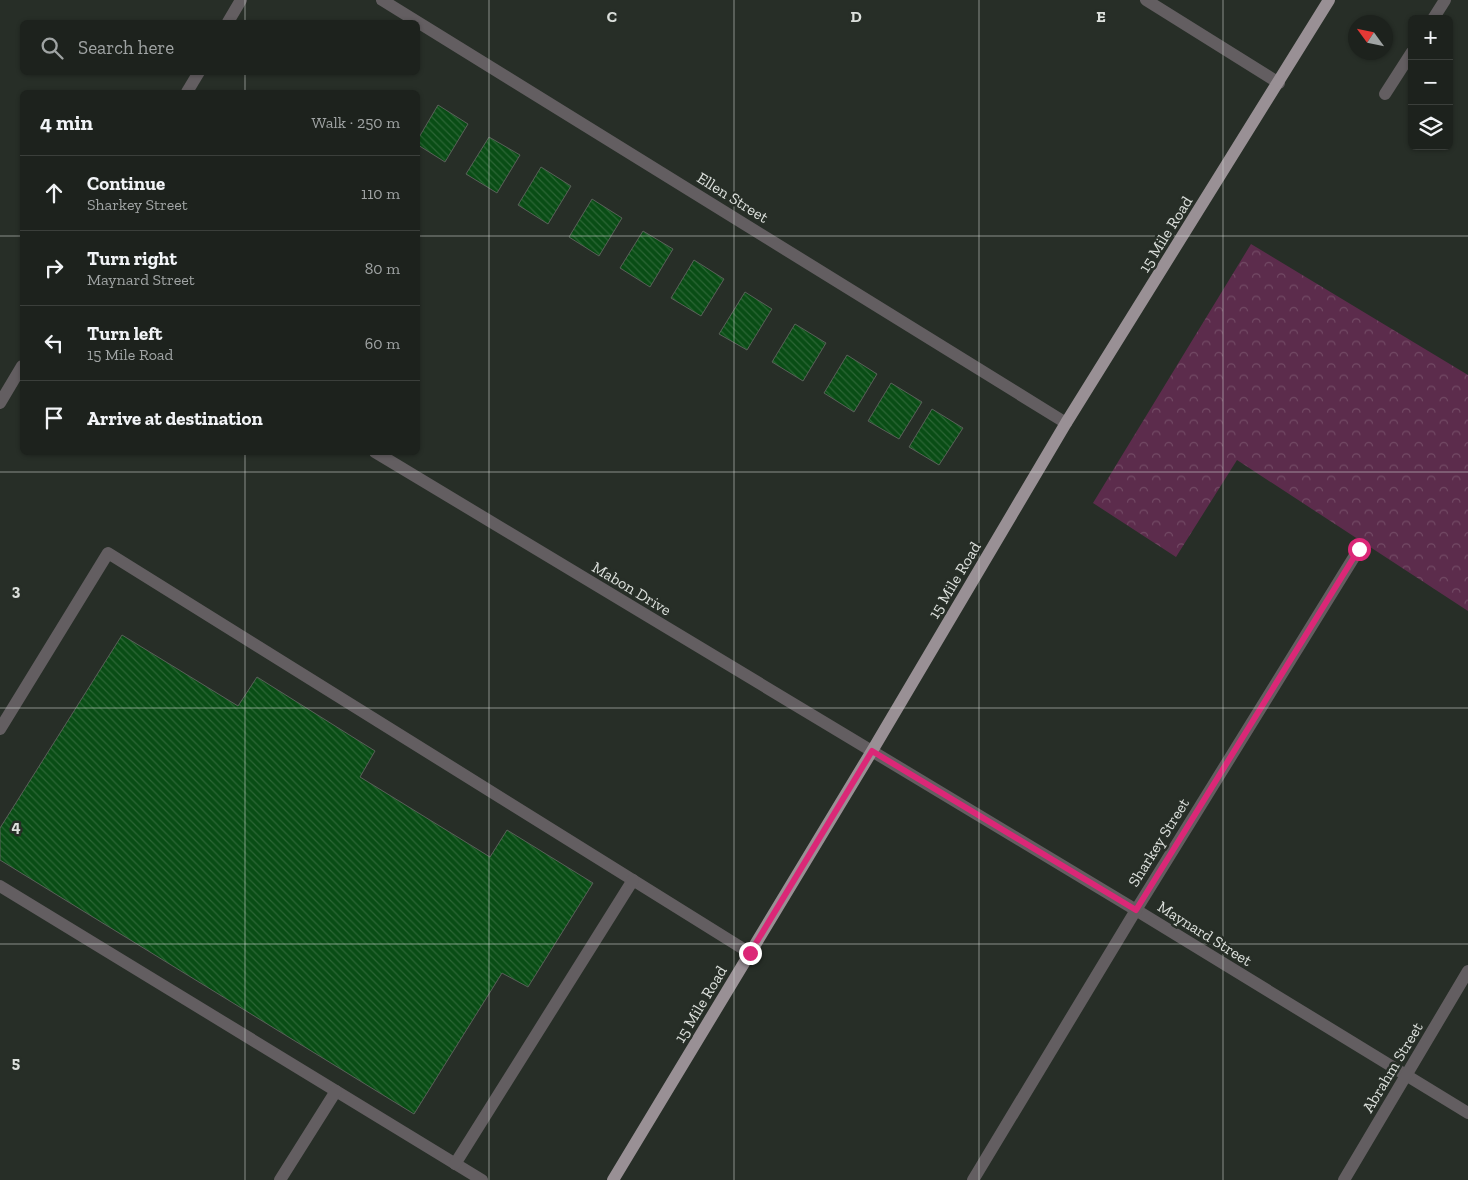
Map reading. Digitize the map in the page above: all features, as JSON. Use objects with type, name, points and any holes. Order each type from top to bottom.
[{"type":"main road","name":"15 Mile Road","points":[[613,1180],[872,751],[1066,422],[1329,0]]},
{"type":"street","points":[[229,20],[241,0]]},
{"type":"street","name":"Ellen Street","points":[[382,0],[414,20]]},
{"type":"street","points":[[1146,0],[1279,82]]},
{"type":"street","points":[[1436,15],[1445,0]]},
{"type":"street","name":"Ellen Street","points":[[420,23],[1066,422]]},
{"type":"street","points":[[1385,94],[1408,58]]},
{"type":"street","points":[[188,90],[197,75]]},
{"type":"street","points":[[0,403],[20,369]]},
{"type":"street","name":"Mabon Drive","points":[[380,455],[872,751]]},
{"type":"street","name":"Sharkey Street","points":[[973,1180],[1136,910],[1359,549]]},
{"type":"street","points":[[0,729],[108,553],[750,953]]},
{"type":"street","name":"Maynard Street","points":[[872,751],[1468,1113]]},
{"type":"street","points":[[455,1164],[633,880]]},
{"type":"street","points":[[0,886],[482,1180]]},
{"type":"street","name":"Abrahm Street","points":[[1344,1180],[1468,971]]},
{"type":"street","points":[[280,1180],[336,1091]]},
{"type":"green space","points":[[1251,244],[1468,375],[1468,611],[1237,460],[1176,557],[1093,503]]},
{"type":"building","points":[[438,105],[468,124],[445,162],[420,146],[420,136]]},
{"type":"building","points":[[489,137],[520,155],[497,193],[466,174]]},
{"type":"building","points":[[541,167],[571,186],[548,224],[518,205]]},
{"type":"building","points":[[592,199],[622,218],[599,256],[569,237]]},
{"type":"building","points":[[643,231],[673,249],[650,287],[620,268]]},
{"type":"building","points":[[694,260],[724,279],[701,316],[671,298]]},
{"type":"building","points":[[745,292],[772,309],[747,350],[719,334]]},
{"type":"building","points":[[795,324],[826,343],[803,381],[772,362]]},
{"type":"building","points":[[847,355],[877,374],[854,412],[824,393]]},
{"type":"building","points":[[891,383],[922,402],[899,439],[868,421]]},
{"type":"building","points":[[932,409],[963,428],[939,465],[909,447]]},
{"type":"building","points":[[122,635],[238,706],[257,677],[375,751],[360,777],[490,857],[507,830],[593,883],[528,987],[502,973],[414,1114],[0,860],[0,828]]},
{"type":"route","points":[[750,953],[872,751],[1136,910],[1359,549]]}]
